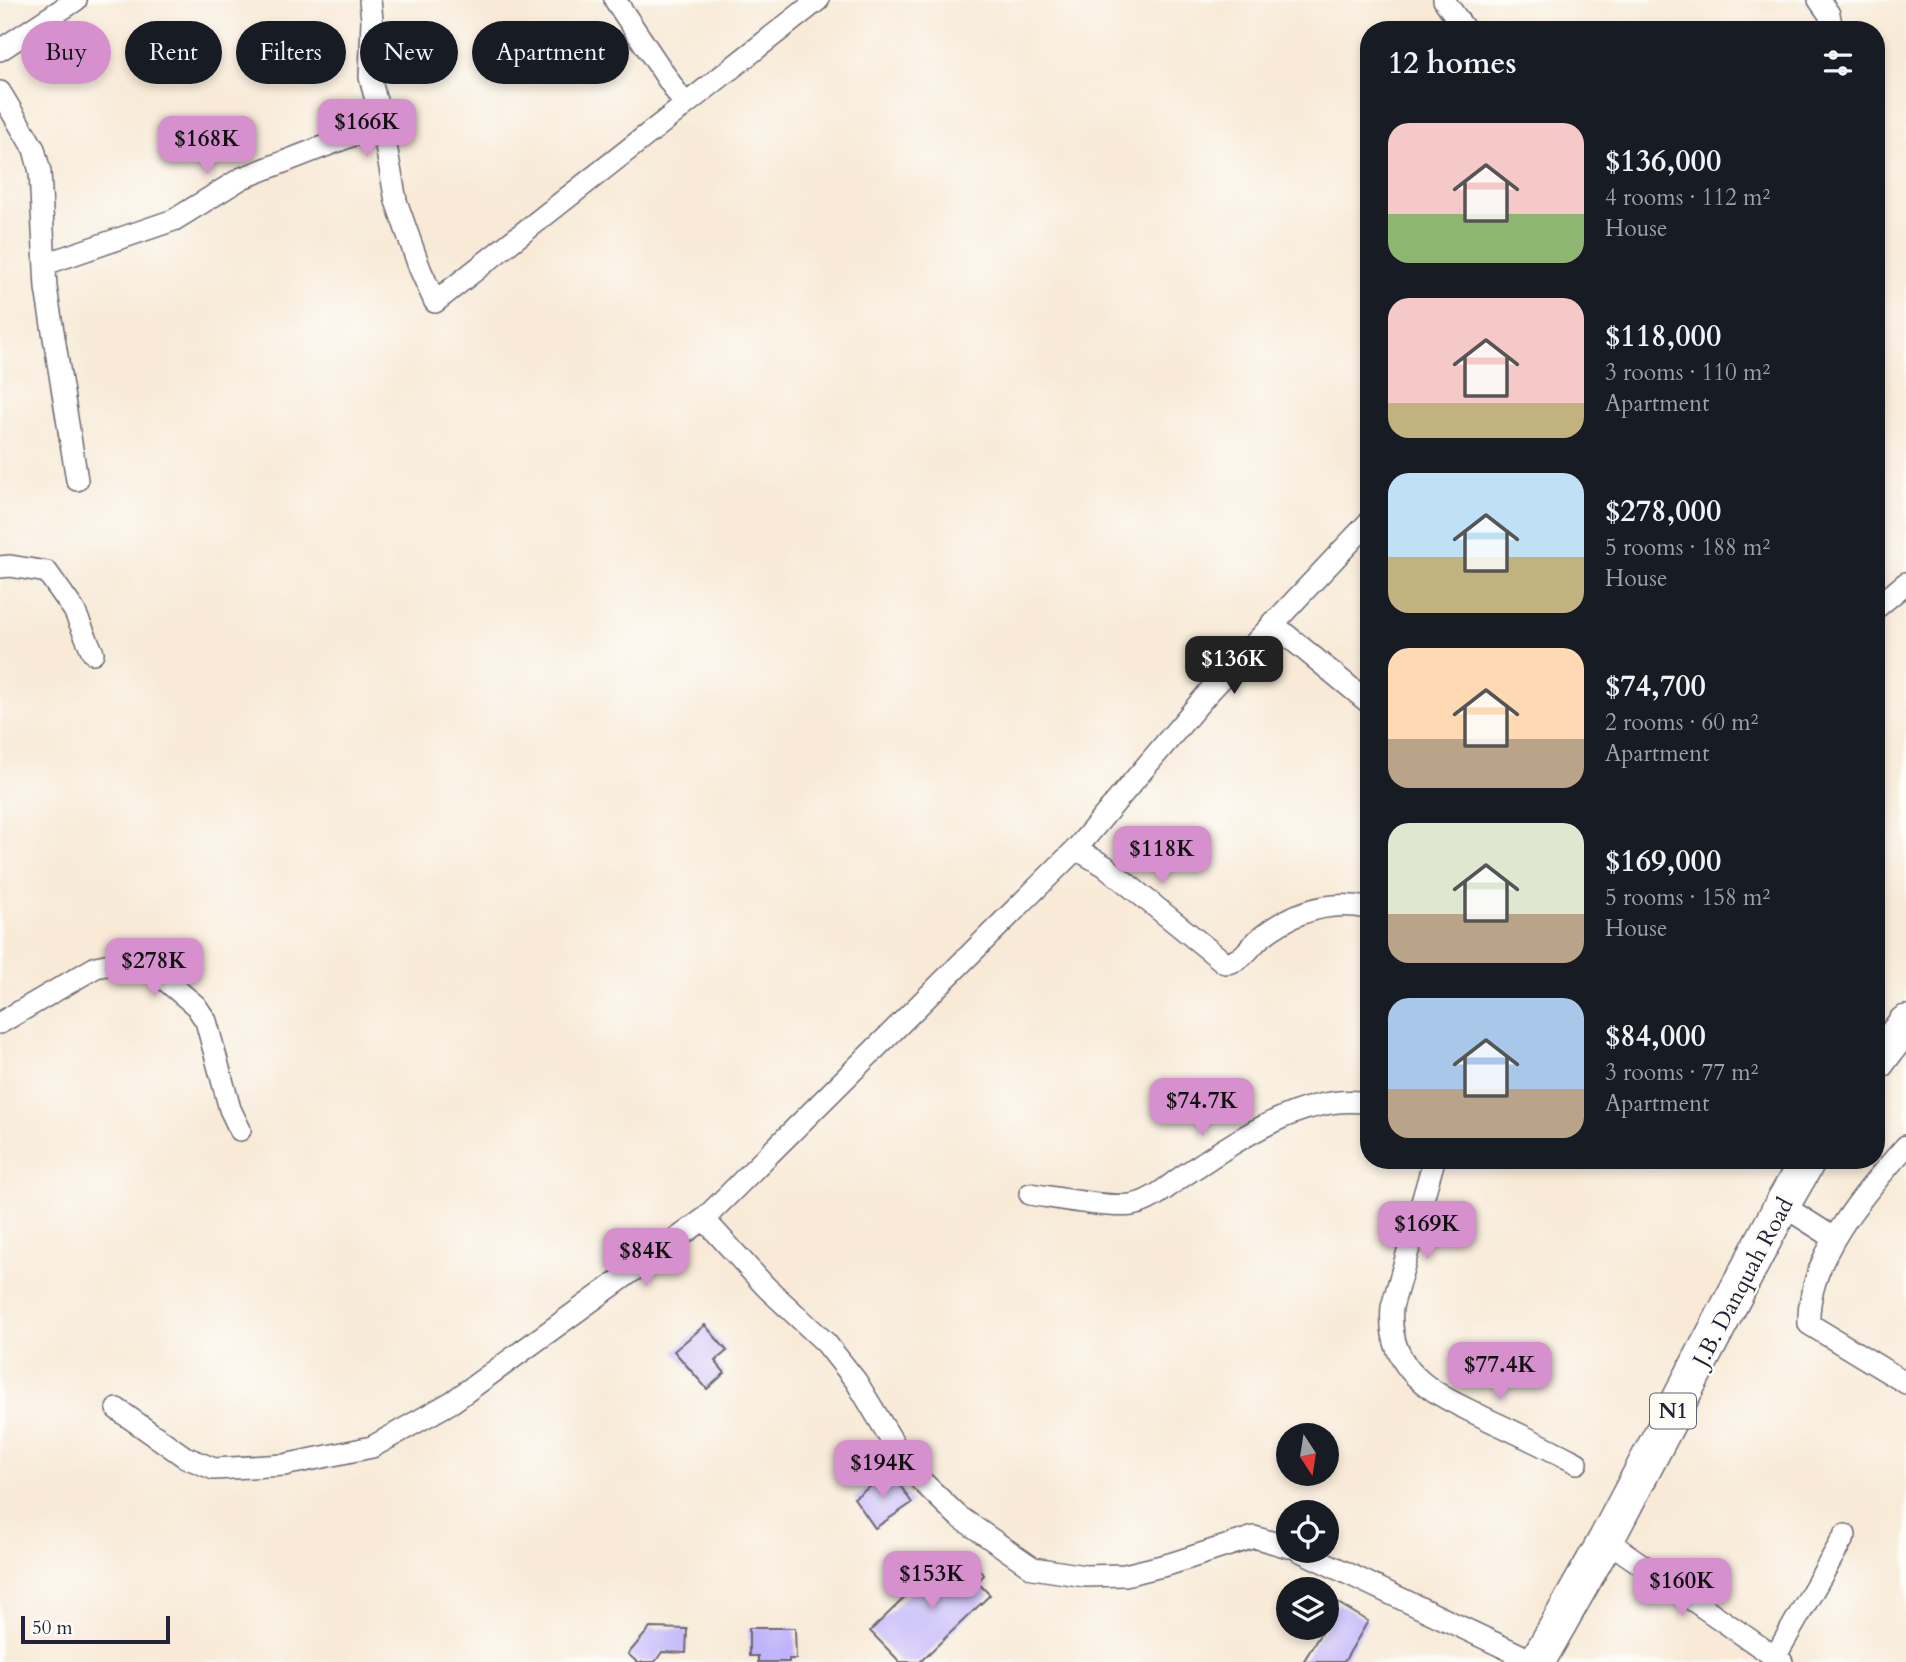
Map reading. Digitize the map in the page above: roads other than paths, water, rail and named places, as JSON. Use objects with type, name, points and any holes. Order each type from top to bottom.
[{"type":"highway","points":[[1885,1051],[1906,1023]]},
{"type":"highway","name":"J.B. Danquah Road","points":[[1536,1662],[1606,1540],[1803,1169]]},
{"type":"street","points":[[0,50],[76,0]]},
{"type":"street","points":[[370,0],[370,78],[382,124],[396,201],[420,269],[435,302],[818,0]]},
{"type":"street","points":[[615,0],[685,105]]},
{"type":"street","points":[[1444,0],[1459,21]]},
{"type":"street","points":[[1819,0],[1829,14],[1830,21]]},
{"type":"street","points":[[0,92],[34,149],[43,192],[46,288],[77,480]]},
{"type":"street","points":[[45,264],[174,220],[242,178],[382,124]]},
{"type":"street","points":[[117,1409],[185,1457],[214,1469],[284,1465],[372,1447],[452,1402],[704,1219],[1076,849],[1208,693],[1360,531]]},
{"type":"street","points":[[0,567],[47,572],[74,610],[93,653]]},
{"type":"street","points":[[1885,600],[1906,583]]},
{"type":"street","points":[[1272,623],[1360,695]]},
{"type":"street","points":[[1076,849],[1105,866],[1225,963],[1233,963],[1260,938],[1307,910],[1330,905],[1360,907]]},
{"type":"street","points":[[0,1023],[96,967],[115,962],[131,963],[157,973],[197,1006],[206,1021],[230,1109],[240,1130]]},
{"type":"street","points":[[1030,1194],[1132,1205],[1149,1199],[1226,1147],[1265,1125],[1311,1107],[1341,1102],[1360,1103]]},
{"type":"street","points":[[1906,1146],[1882,1173],[1834,1238],[1816,1278],[1808,1310],[1809,1324],[1906,1383]]},
{"type":"street","points":[[1431,1169],[1392,1307],[1394,1346],[1405,1365],[1434,1394],[1577,1463]]},
{"type":"street","points":[[1782,1205],[1834,1238]]},
{"type":"street","points":[[704,1219],[766,1287],[826,1343],[856,1381],[909,1469],[958,1516],[1033,1568],[1085,1576],[1125,1575],[1170,1564],[1254,1537],[1276,1543]]},
{"type":"street","points":[[1606,1540],[1769,1657],[1845,1535]]},
{"type":"street","points":[[1326,1563],[1536,1662]]}]
